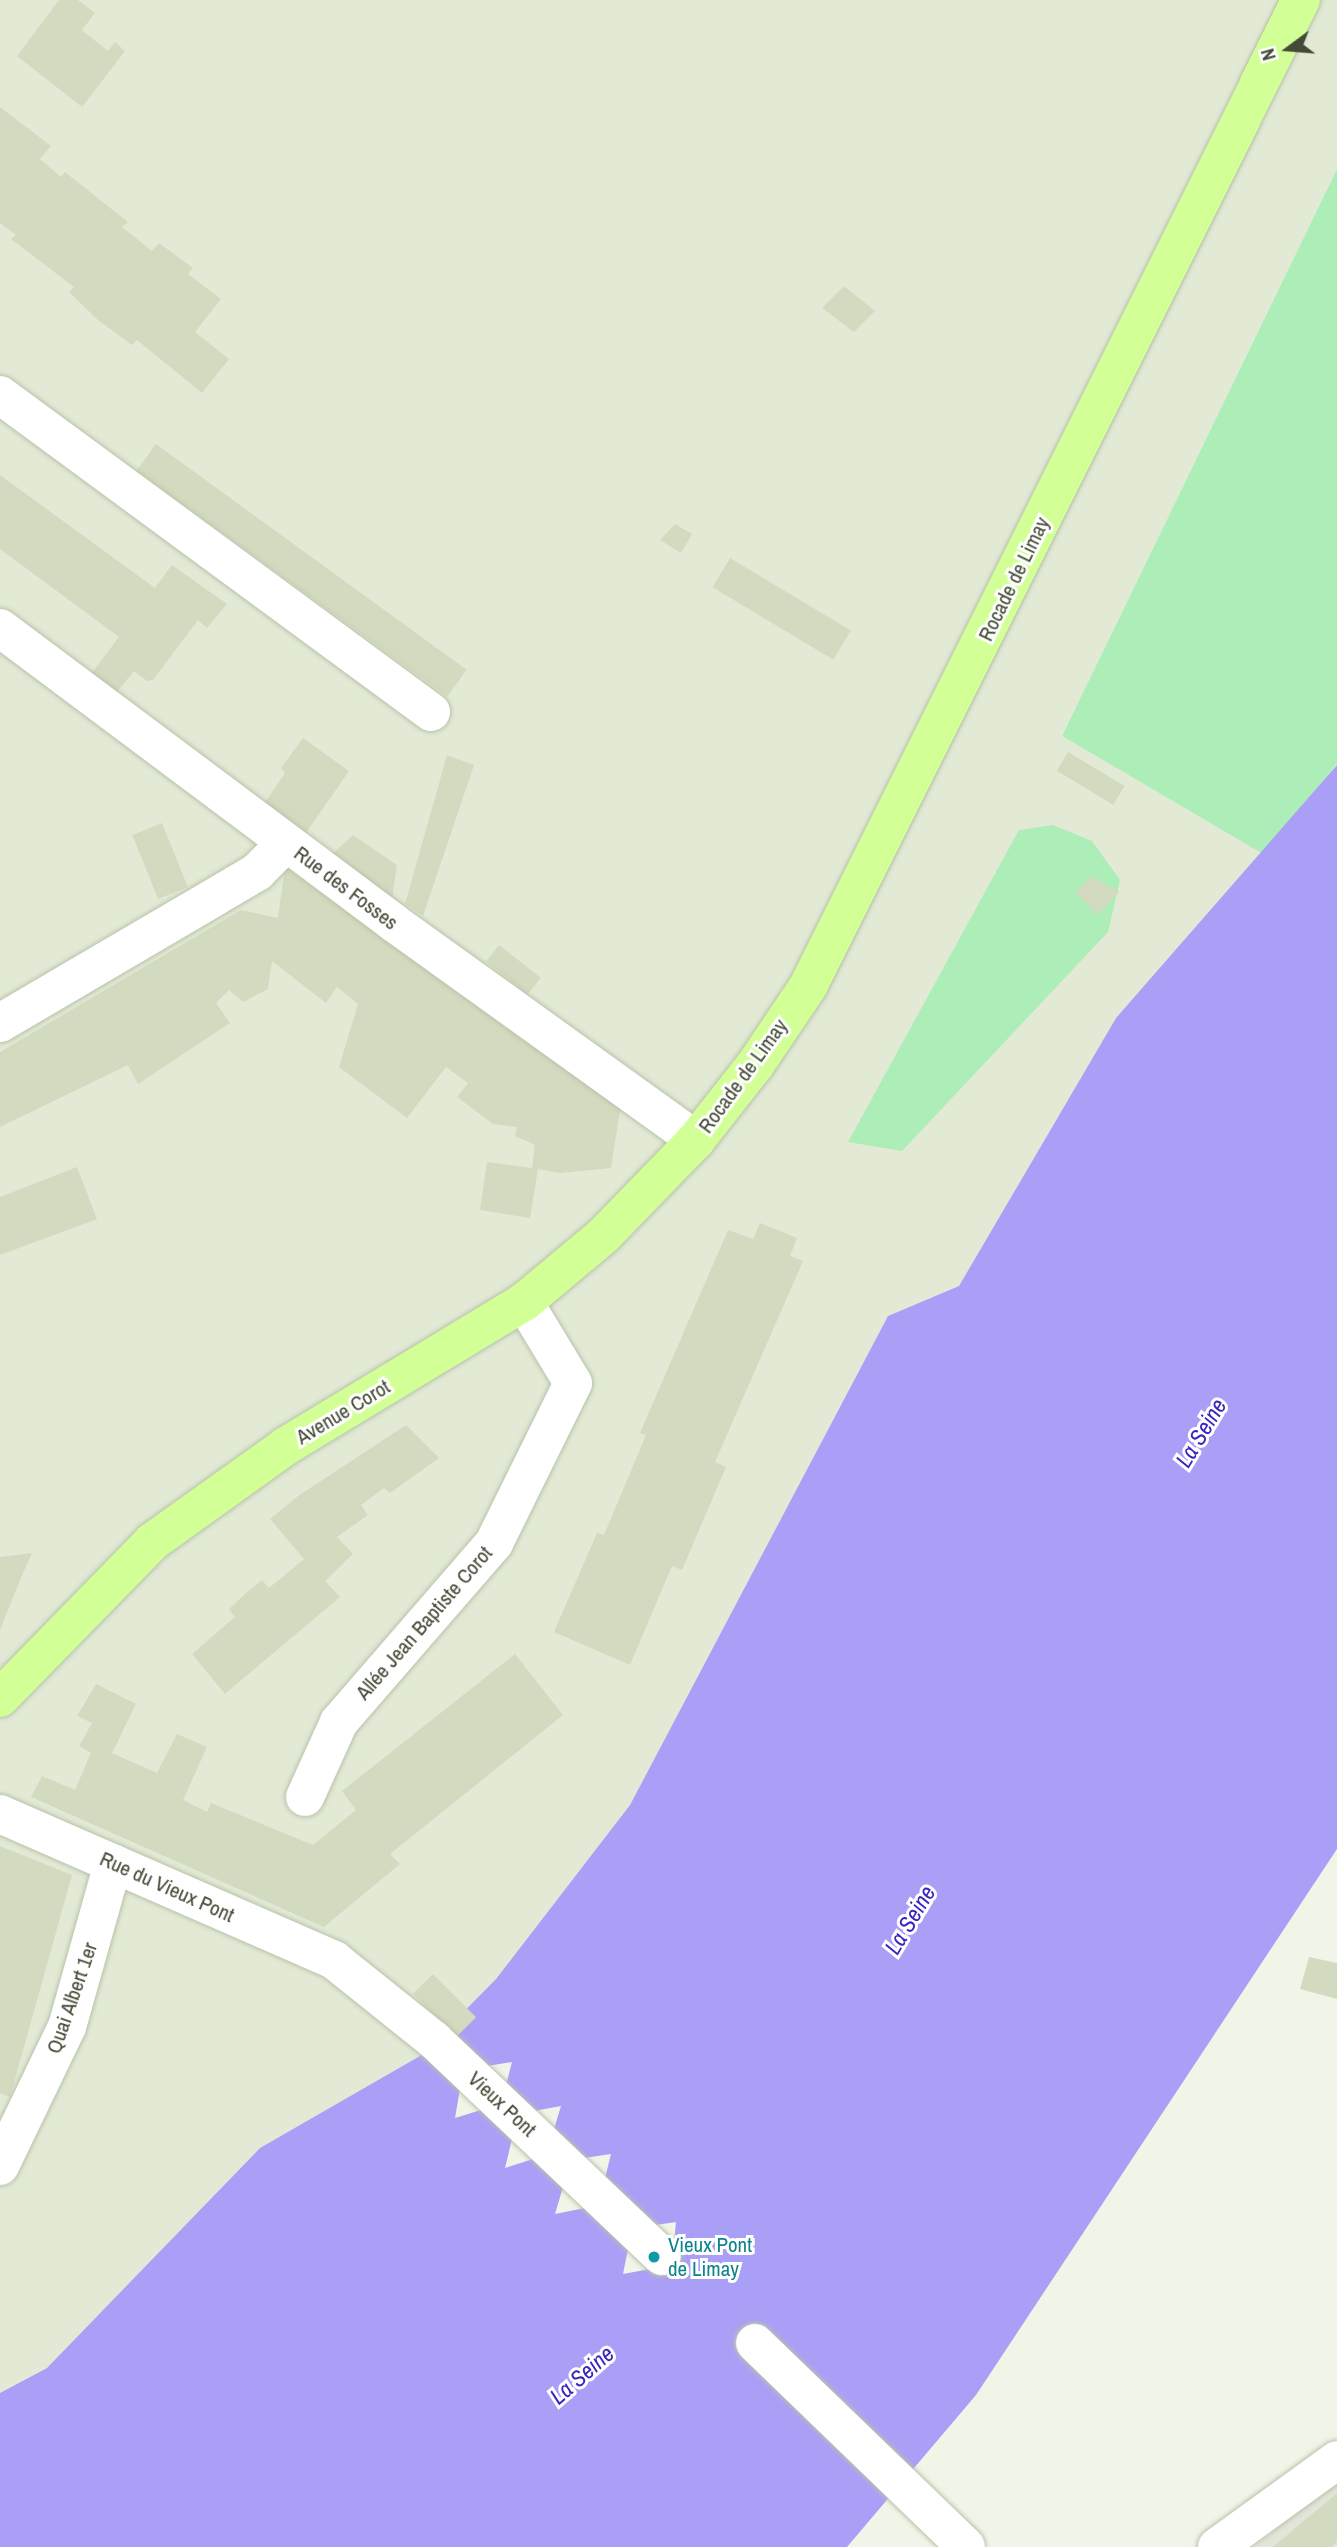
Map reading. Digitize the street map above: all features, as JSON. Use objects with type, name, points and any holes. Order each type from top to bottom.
[{"type":"main road","name":"Rocade de Limay","points":[[696,1140],[755,1065],[808,985],[1301,0]]},
{"type":"main road","name":"Avenue Corot","points":[[0,1698],[152,1542],[286,1446],[524,1302],[604,1236],[696,1140]]},
{"type":"street","points":[[0,395],[431,712]]},
{"type":"street","name":"Rue des Fosses","points":[[0,628],[286,843],[696,1140]]},
{"type":"street","points":[[0,1023],[257,872],[286,843]]},
{"type":"street","name":"Allée Jean Baptiste Corot","points":[[305,1797],[339,1722],[494,1543],[573,1383],[524,1302]]},
{"type":"street","name":"Rue du Vieux Pont","points":[[0,1814],[334,1960]]},
{"type":"street","name":"Quai Albert 1er","points":[[0,2166],[67,2027],[113,1863]]},
{"type":"street","name":"Vieux Pont","points":[[334,1960],[434,2040],[662,2256]]},
{"type":"street","points":[[755,2343],[964,2544]]},
{"type":"street","points":[[1217,2547],[1337,2460]]},
{"type":"shaded area","points":[[0,0],[1337,0],[1337,169],[1062,736],[1263,854],[1116,1018],[959,1286],[888,1316],[630,1805],[496,1979],[420,2056],[129,2287],[47,2368],[0,2393]]},
{"type":"shaded area","points":[[1337,2480],[1337,2547],[1254,2547]]},
{"type":"green space","points":[[1337,169],[1337,764],[1263,854],[1062,736]]},
{"type":"green space","points":[[1053,825],[1092,841],[1120,880],[1108,932],[902,1151],[848,1142],[1019,830]]},
{"type":"water","name":"La Seine","points":[[1337,765],[1337,1849],[976,2395],[847,2547],[0,2547],[0,2393],[47,2368],[260,2148],[420,2056],[496,1979],[630,1805],[888,1316],[959,1286],[1116,1018]]},
{"type":"pier","points":[[512,2062],[506,2085],[534,2111],[561,2106],[554,2129],[584,2158],[611,2154],[605,2178],[655,2225],[676,2222],[674,2243],[650,2269],[623,2274],[628,2249],[585,2208],[555,2214],[563,2187],[533,2159],[505,2168],[512,2139],[481,2110],[455,2118],[460,2089],[487,2066]]},
{"type":"building","points":[[59,0],[78,0],[95,13],[82,30],[108,51],[115,42],[125,51],[82,107],[17,56]]},
{"type":"building","points":[[0,107],[51,146],[40,159],[61,177],[65,172],[128,222],[122,227],[152,251],[159,243],[193,268],[188,274],[221,299],[195,332],[229,359],[202,393],[137,340],[132,345],[98,320],[69,292],[74,287],[11,239],[16,235],[0,223]]},
{"type":"building","points":[[844,286],[875,311],[854,332],[822,308]]},
{"type":"building","points":[[156,444],[467,670],[447,696],[137,471]]},
{"type":"building","points":[[0,475],[155,588],[172,565],[227,604],[207,628],[198,620],[153,680],[147,681],[134,671],[116,693],[91,674],[119,637],[0,549]]},
{"type":"building","points":[[675,524],[692,534],[681,553],[660,540]]},
{"type":"building","points":[[730,558],[851,631],[833,660],[712,587]]},
{"type":"building","points":[[303,738],[349,771],[303,837],[262,807],[285,773],[281,768]]},
{"type":"building","points":[[1068,752],[1125,786],[1113,805],[1057,771]]},
{"type":"building","points":[[447,755],[474,765],[423,916],[405,904]]},
{"type":"building","points":[[162,823],[188,887],[158,899],[132,835]]},
{"type":"building","points":[[353,835],[397,865],[392,900],[330,856]]},
{"type":"building","points":[[285,867],[621,1104],[611,1168],[560,1173],[538,1169],[530,1218],[480,1210],[487,1162],[532,1168],[535,1145],[515,1136],[517,1127],[493,1124],[457,1097],[468,1083],[446,1067],[407,1118],[339,1067],[358,1004],[337,987],[326,1003],[272,961],[268,989],[243,1002],[229,990],[216,1003],[230,1023],[138,1084],[128,1065],[0,1127],[0,1052],[241,910],[278,918]]},
{"type":"building","points":[[1092,876],[1119,892],[1098,915],[1075,892]]},
{"type":"building","points":[[499,945],[541,978],[528,994],[486,962]]},
{"type":"building","points":[[77,1167],[97,1219],[0,1255],[0,1197]]},
{"type":"building","points":[[760,1223],[797,1238],[790,1256],[803,1261],[715,1462],[726,1467],[682,1570],[672,1566],[630,1665],[554,1632],[597,1533],[604,1535],[646,1435],[640,1433],[728,1230],[753,1239]]},
{"type":"building","points":[[406,1425],[439,1458],[390,1493],[384,1488],[361,1505],[368,1515],[337,1537],[353,1554],[325,1581],[340,1597],[225,1694],[192,1654],[235,1617],[229,1609],[245,1594],[262,1580],[269,1588],[304,1559],[270,1519],[298,1496]]},
{"type":"building","points":[[32,1553],[20,1580],[0,1630],[0,1557]]},
{"type":"building","points":[[515,1654],[563,1715],[390,1854],[400,1864],[324,1927],[31,1797],[42,1776],[75,1790],[91,1753],[79,1746],[92,1723],[77,1716],[96,1684],[136,1704],[112,1753],[157,1773],[177,1734],[207,1747],[183,1800],[207,1812],[211,1803],[313,1845],[356,1810],[342,1791]]},
{"type":"building","points":[[0,1846],[72,1875],[10,2097],[0,2093]]},
{"type":"building","points":[[1309,1957],[1337,1963],[1337,1999],[1300,1989]]},
{"type":"building","points":[[433,1974],[476,2017],[456,2037],[413,1994]]},
{"type":"building","points":[[1337,2493],[1337,2542],[1331,2547],[1273,2547]]},
{"type":"place","name":"Vieux Pont de Limay","points":[[654,2257]]}]
